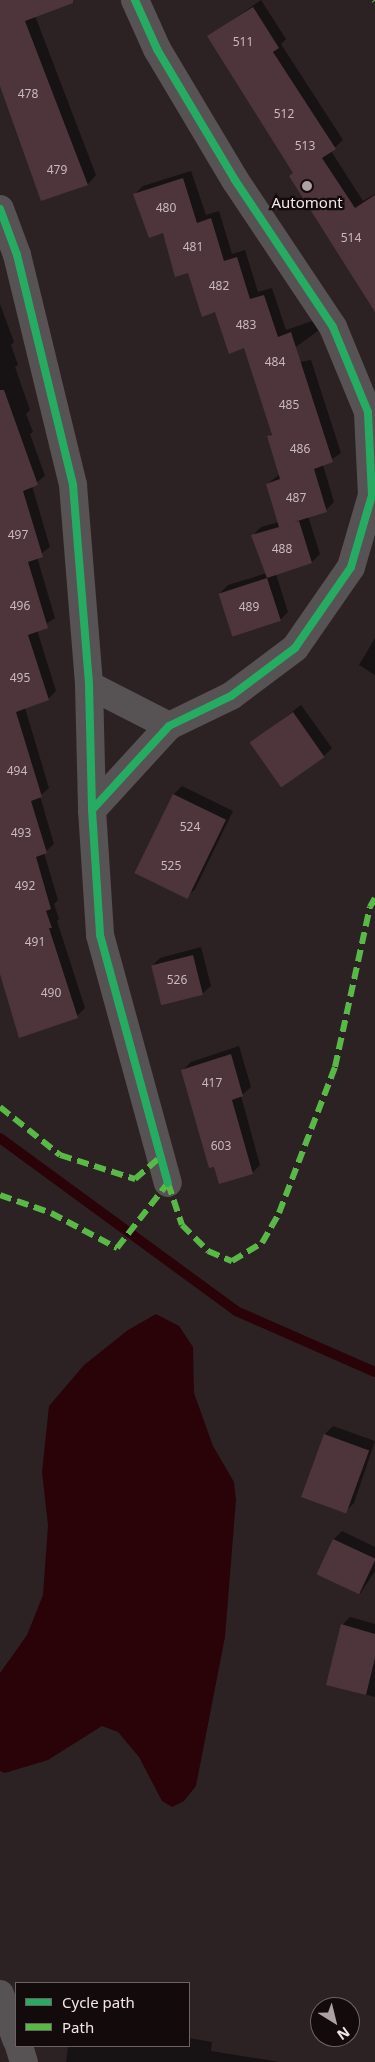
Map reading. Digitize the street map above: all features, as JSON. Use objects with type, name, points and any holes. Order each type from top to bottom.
[{"type":"street","points":[[92,810],[170,726],[231,696],[295,648],[351,567],[372,495],[368,412],[333,327],[235,180],[157,49],[135,0]]},
{"type":"street","points":[[0,209],[17,255],[73,485],[89,685],[92,810],[100,936],[168,1183]]},
{"type":"street","points":[[89,685],[170,726]]},
{"type":"street","points":[[0,1994],[15,2036]]},
{"type":"street","points":[[19,2047],[24,2062]]},
{"type":"shaded area","points":[[156,1314],[179,1326],[193,1347],[194,1393],[213,1446],[234,1482],[236,1500],[225,1637],[196,1786],[184,1801],[172,1807],[162,1801],[139,1757],[118,1732],[102,1726],[48,1760],[5,1773],[0,1771],[0,1673],[27,1635],[43,1595],[48,1525],[42,1472],[49,1406],[84,1365],[128,1330]]},
{"type":"building","points":[[0,0],[73,0],[73,3],[25,21],[88,185],[41,201],[0,86]]},
{"type":"building","points":[[253,7],[279,48],[273,52],[336,149],[322,158],[355,208],[375,195],[375,312],[289,176],[293,173],[207,36]]},
{"type":"building","points":[[183,178],[197,223],[211,218],[224,261],[237,257],[250,299],[264,295],[278,337],[291,332],[333,462],[314,469],[327,512],[294,522],[299,521],[312,563],[267,578],[251,535],[279,527],[266,484],[280,479],[267,436],[272,435],[244,348],[229,354],[215,312],[202,317],[188,273],[175,277],[163,233],[149,238],[133,194]]},
{"type":"building","points":[[0,390],[4,390],[38,485],[23,491],[43,557],[28,562],[48,628],[28,635],[49,700],[16,712],[42,797],[31,801],[47,853],[36,857],[51,909],[46,911],[52,928],[49,928],[78,1018],[19,1038],[0,974]]},
{"type":"building","points":[[267,578],[281,621],[232,637],[218,594]]},
{"type":"building","points":[[293,712],[325,757],[281,787],[250,742]]},
{"type":"building","points":[[173,794],[226,820],[187,899],[134,873]]},
{"type":"building","points":[[193,955],[203,995],[161,1005],[151,965]]},
{"type":"building","points":[[231,1054],[243,1096],[232,1100],[253,1174],[219,1184],[214,1167],[209,1168],[181,1070]]},
{"type":"building","points":[[324,1434],[369,1450],[346,1513],[301,1497]]},
{"type":"building","points":[[333,1539],[375,1559],[359,1594],[317,1574]]},
{"type":"building","points":[[341,1624],[375,1634],[375,1658],[366,1695],[326,1685]]},
{"type":"waterway","points":[[0,1138],[236,1311],[375,1372]]},
{"type":"marked path","points":[[168,1183],[182,1225],[208,1251],[232,1261],[262,1243],[279,1213],[335,1067],[370,907],[375,898]]},
{"type":"marked path","points":[[0,1107],[60,1155],[135,1179],[161,1156]]},
{"type":"marked path","points":[[0,1195],[51,1213],[117,1248],[168,1183]]},
{"type":"cycle path","points":[[92,810],[169,726],[231,696],[295,648],[351,567],[372,495],[368,412],[333,327],[235,180],[157,49],[135,0]]},
{"type":"cycle path","points":[[0,209],[17,255],[73,485],[89,685],[92,810],[100,935],[168,1183]]},
{"type":"place","name":"Automont","points":[[307,186]]}]
